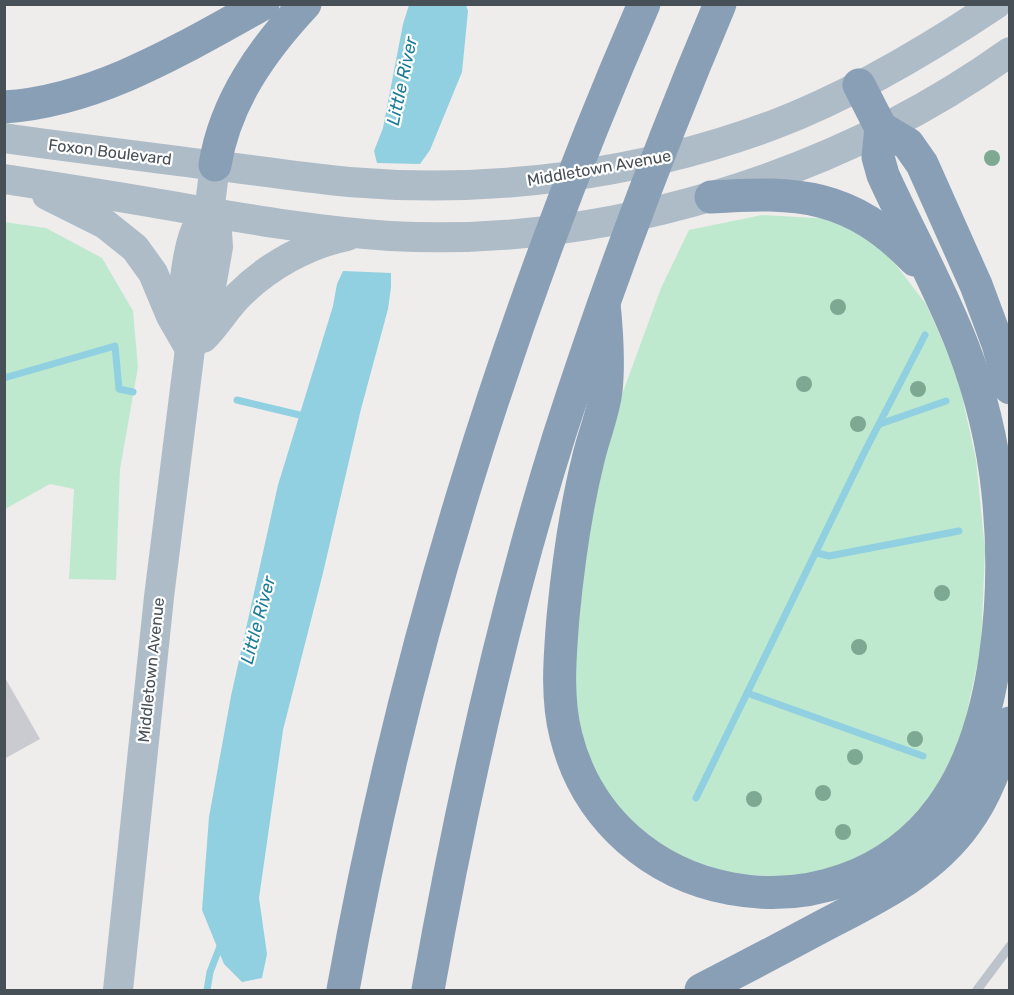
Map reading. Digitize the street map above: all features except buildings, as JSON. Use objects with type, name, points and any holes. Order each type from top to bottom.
[{"type":"highway","points":[[4,107],[64,96],[123,76],[164,57],[263,4]]},
{"type":"highway","points":[[215,165],[223,128],[244,83],[273,41],[305,4]]},
{"type":"highway","points":[[343,990],[378,820],[412,680],[468,482],[532,289],[599,110],[644,4]]},
{"type":"highway","points":[[428,990],[466,794],[511,607],[559,438],[615,273],[682,95],[720,4]]},
{"type":"highway","points":[[859,85],[881,128],[908,144],[922,164],[976,285],[998,344],[1010,388]]},
{"type":"highway","points":[[604,304],[607,354],[606,395],[581,492],[570,557],[562,632],[560,687],[563,719],[568,743],[582,779],[601,808],[623,834],[647,855],[679,873],[716,887],[759,893],[782,893],[827,886],[853,877],[880,863],[920,832],[942,807],[959,778],[974,741],[989,691],[997,644],[1001,599],[1001,545],[995,472],[987,426],[971,369],[937,287],[879,164],[881,128]]},
{"type":"highway","points":[[711,196],[791,196],[818,200],[845,208],[870,220],[892,237],[937,287]]},
{"type":"highway","points":[[701,990],[870,901],[906,880],[936,857],[957,835],[976,809],[995,766],[1010,723]]},
{"type":"main road","name":"Middletown Avenue","points":[[118,990],[159,597],[190,349],[204,326],[218,247],[217,232],[209,213],[215,165],[382,184],[484,184],[550,178],[634,164],[709,146],[774,124],[859,85],[902,62],[996,4]]},
{"type":"main road","points":[[17,181],[209,213],[367,234],[440,237],[519,233],[617,218],[711,196],[807,162],[881,128],[946,93],[1010,52]]},
{"type":"main road","name":"Foxon Boulevard","points":[[4,138],[215,165]]},
{"type":"main road","points":[[17,181],[105,224],[135,248],[153,273],[171,316],[190,349],[207,334],[239,295],[272,269],[321,243],[344,236],[367,234]]},
{"type":"lane","points":[[977,990],[1010,946]]},
{"type":"green space","points":[[762,215],[833,219],[882,247],[926,304],[957,373],[976,460],[985,550],[981,646],[965,722],[957,748],[931,796],[893,837],[846,864],[791,877],[731,874],[677,855],[619,810],[594,772],[576,714],[574,676],[578,611],[589,526],[623,392],[661,288],[689,230]]},
{"type":"green space","points":[[4,222],[46,228],[102,258],[133,311],[138,367],[120,469],[116,580],[69,579],[74,489],[50,484],[5,509]]},
{"type":"water","name":"Little River","points":[[409,5],[466,5],[468,11],[462,72],[430,150],[420,164],[377,163],[374,151],[383,128],[403,24]]},
{"type":"water","name":"Little River","points":[[343,271],[391,273],[388,309],[361,409],[283,730],[259,898],[267,954],[262,978],[242,982],[224,964],[202,910],[209,817],[231,696],[278,485],[333,306],[337,284]]},
{"type":"waterway","points":[[696,798],[865,451],[925,335]]},
{"type":"waterway","points":[[4,378],[115,346],[119,389],[133,392]]},
{"type":"waterway","points":[[237,400],[308,417]]},
{"type":"waterway","points":[[880,424],[946,401]]},
{"type":"waterway","points":[[817,553],[829,556],[959,531]]},
{"type":"waterway","points":[[747,693],[923,756]]},
{"type":"waterway","points":[[207,990],[210,972],[221,944]]}]
